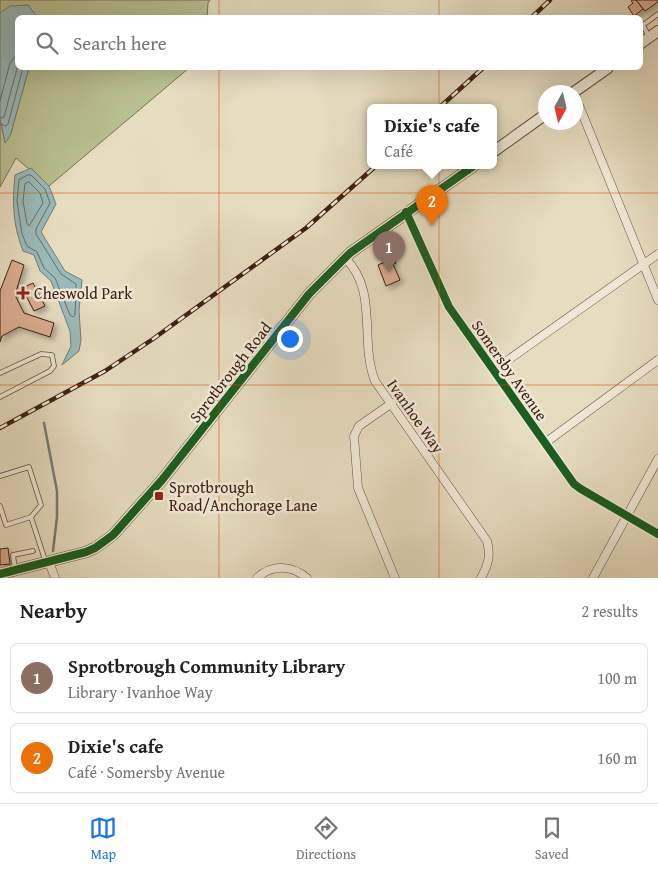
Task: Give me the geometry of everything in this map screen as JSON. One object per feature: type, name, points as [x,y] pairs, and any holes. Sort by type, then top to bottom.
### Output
[{"type":"street","points":[[643,42],[654,34]]},
{"type":"street","points":[[583,86],[605,70]]},
{"type":"street","points":[[583,115],[658,300]]},
{"type":"street","points":[[497,149],[538,120]]},
{"type":"street","name":"Sprotbrough Road","points":[[0,574],[86,552],[96,548],[112,535],[162,480],[309,294],[345,258],[406,212],[469,169]]},
{"type":"street","name":"Somersby Avenue","points":[[406,212],[449,307],[574,484],[658,534]]},
{"type":"street","points":[[494,370],[658,254]]},
{"type":"street","name":"Ivanhoe Way","points":[[345,258],[358,277],[367,308],[371,371],[375,380],[487,541],[489,549],[488,565],[481,578]]},
{"type":"street","points":[[545,443],[658,360]]},
{"type":"street","points":[[392,403],[359,426],[354,436],[358,488],[396,578]]},
{"type":"street","points":[[593,578],[658,458]]},
{"type":"street","points":[[48,562],[55,578]]},
{"type":"street","points":[[257,578],[267,571],[284,568],[300,572],[307,578]]},
{"type":"lane","points":[[654,34],[643,25],[658,14]]},
{"type":"lane","points":[[0,374],[41,354],[52,355],[54,366],[50,371],[0,397]]},
{"type":"lane","points":[[0,476],[29,467],[41,505],[31,517],[6,525],[0,506]]},
{"type":"lane","points":[[31,517],[48,562]]},
{"type":"lane","points":[[15,570],[13,555],[33,551]]},
{"type":"green space","points":[[0,0],[210,0],[207,15],[36,15],[28,5],[11,7],[0,13]]},
{"type":"green space","points":[[28,70],[187,70],[49,186],[16,158],[0,187],[0,118],[5,142],[10,136]]},
{"type":"water","points":[[28,5],[36,15],[15,15],[15,70],[28,70],[10,136],[5,143],[0,118],[0,13],[10,6]]},
{"type":"water","points":[[31,168],[49,186],[56,204],[41,232],[65,271],[82,280],[79,311],[81,340],[79,351],[62,365],[71,346],[70,331],[51,281],[40,271],[34,255],[23,251],[15,223],[15,175]]},
{"type":"building","points":[[636,0],[643,9],[635,15],[628,7],[633,3],[631,1]]},
{"type":"building","points":[[636,0],[658,0],[658,2],[645,11]]},
{"type":"building","points":[[394,258],[396,263],[393,264],[400,280],[386,286],[378,265]]},
{"type":"building","points":[[12,260],[24,265],[15,295],[24,313],[54,323],[50,337],[19,327],[2,336],[0,342],[0,291]]},
{"type":"building","points":[[33,283],[45,306],[34,311],[22,288]]},
{"type":"building","points":[[8,548],[10,564],[0,565],[0,549]]},
{"type":"waterway","points":[[44,423],[57,491],[57,517],[53,551]]},
{"type":"railway","points":[[534,15],[550,0]]},
{"type":"railway","points":[[443,104],[481,70]]},
{"type":"railway","points":[[0,428],[105,371],[153,339],[306,228],[372,169]]},
{"type":"cycle path","points":[[0,574],[86,552],[113,535],[162,480],[309,294],[350,253],[469,169]]},
{"type":"cycle path","points":[[406,212],[449,307],[574,484],[658,534]]},
{"type":"place","name":"Dixie's cafe","points":[[432,226]]},
{"type":"place","name":"Sprotbrough Community Library","points":[[389,272]]},
{"type":"place","name":"Cheswold Park","points":[[23,293]]},
{"type":"place","name":"Sprotbrough Road/Anchorage Lane","points":[[159,496]]}]
